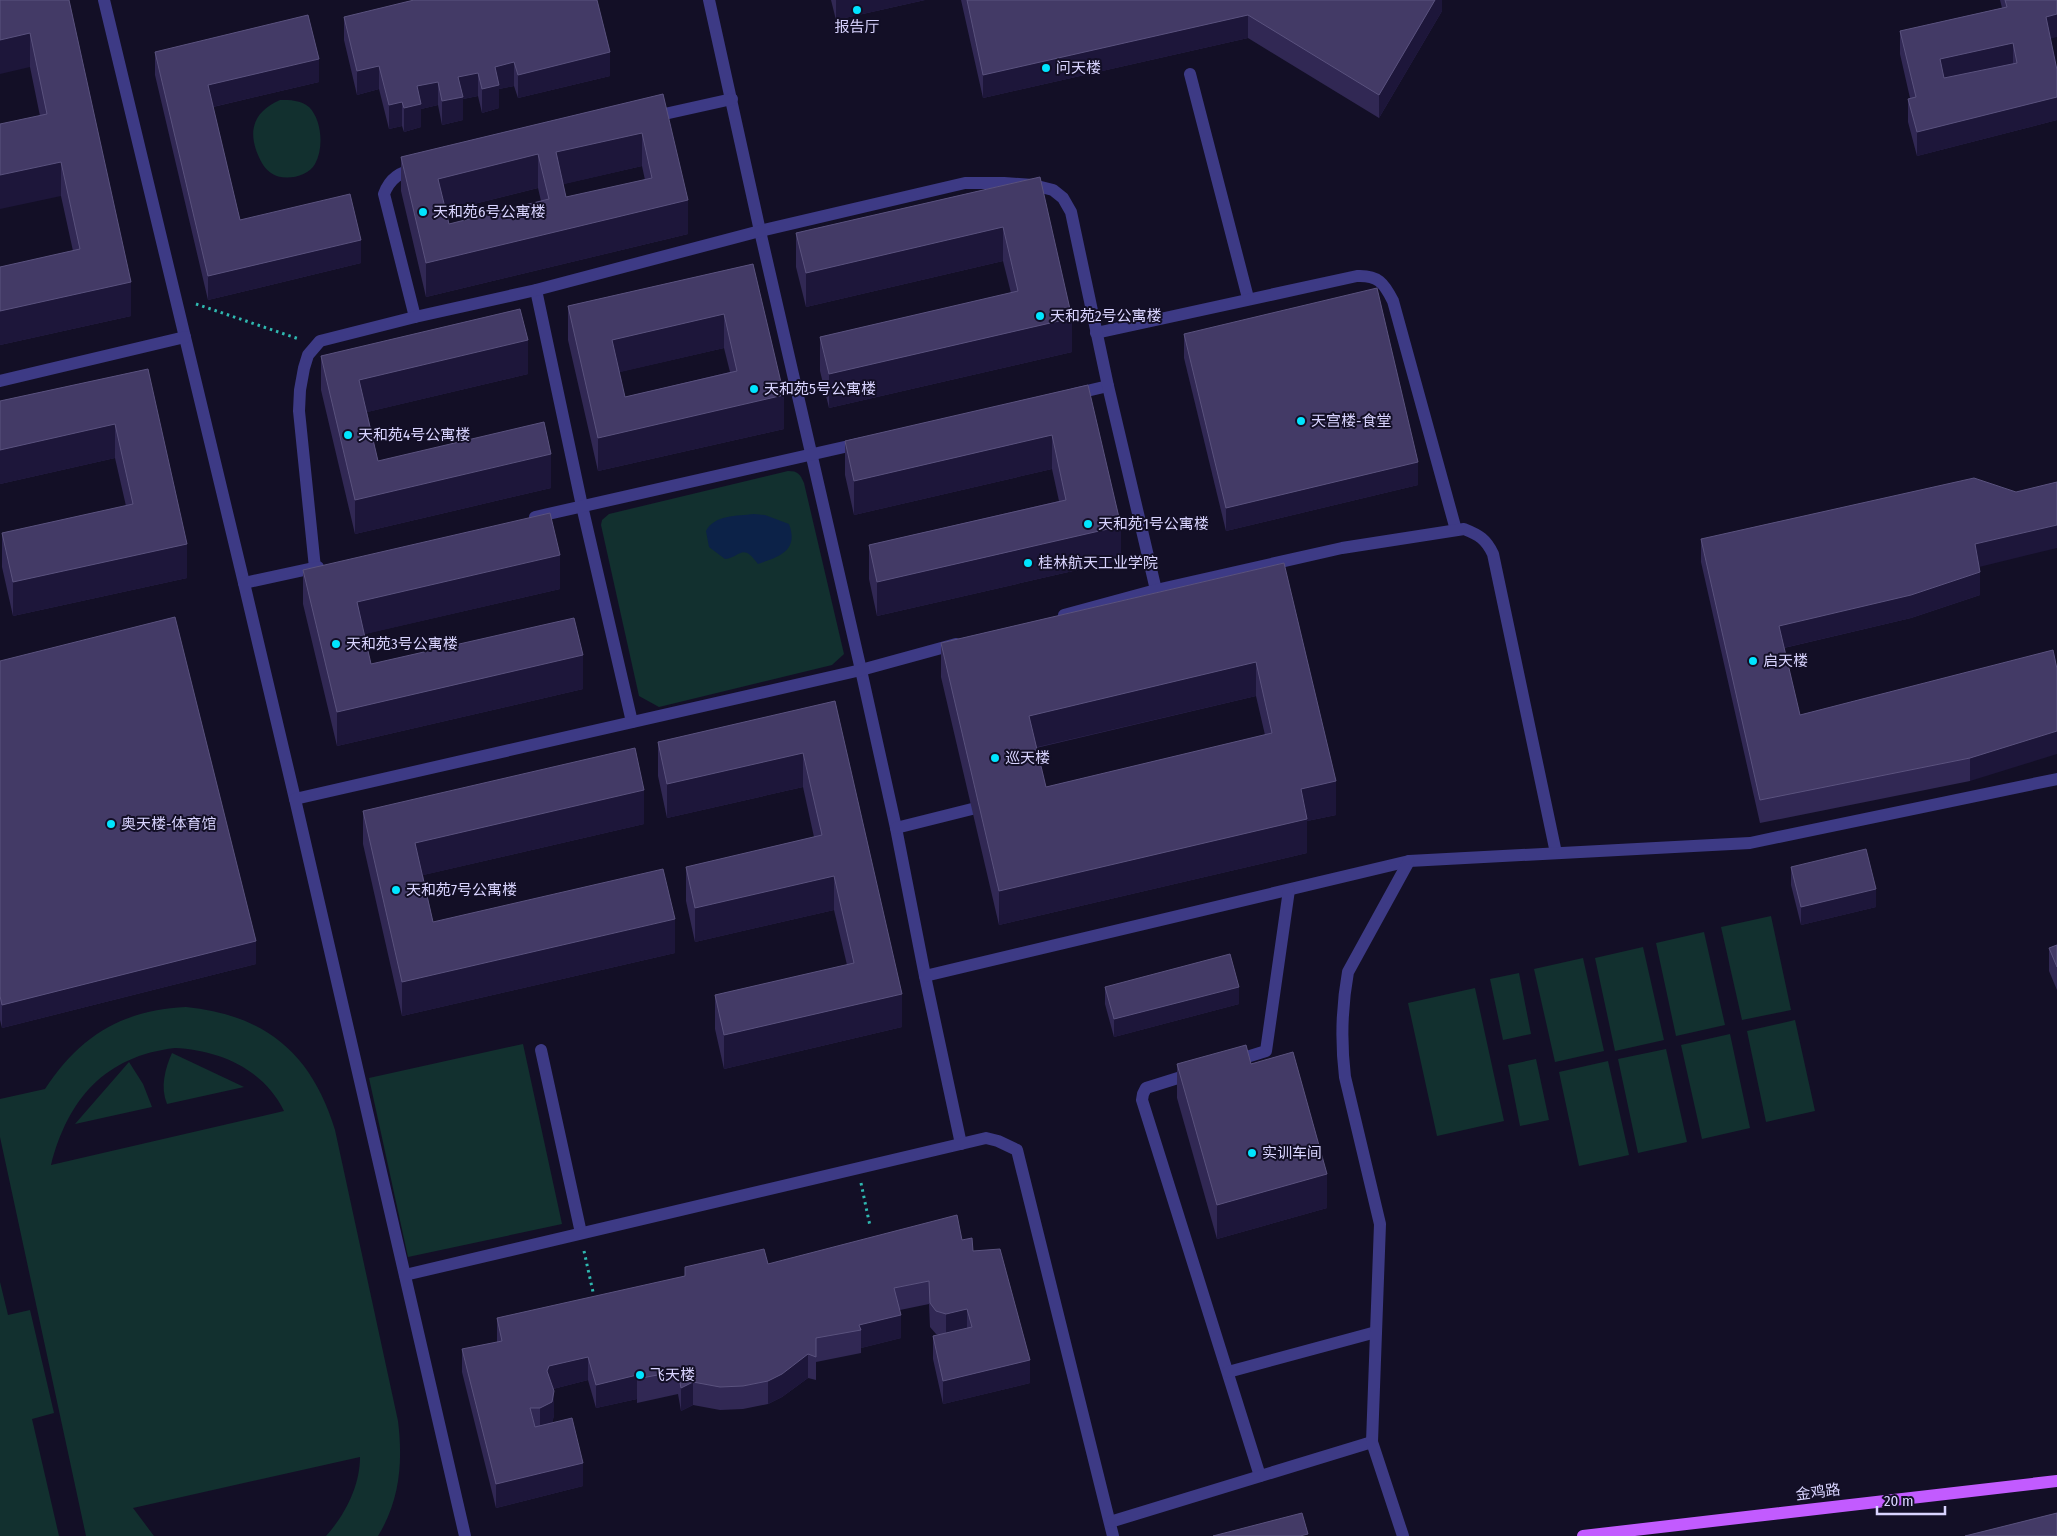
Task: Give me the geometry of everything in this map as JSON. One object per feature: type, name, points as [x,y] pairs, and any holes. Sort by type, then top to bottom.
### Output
[{"type":"main road","name":"金鸡路","points":[[1583,1536],[2057,1481]]},
{"type":"lane","points":[[104,0],[295,799],[465,1536]]},
{"type":"lane","points":[[709,0],[896,828],[961,1144]]},
{"type":"lane","points":[[1190,74],[1248,298]]},
{"type":"lane","points":[[635,121],[732,99]]},
{"type":"lane","points":[[415,317],[384,194],[393,178],[403,172],[432,165]]},
{"type":"lane","points":[[315,568],[299,411],[304,368],[308,355],[320,341],[415,317],[536,290],[760,231],[965,183],[1004,182],[1053,190],[1064,198],[1070,212],[1076,230],[1096,333],[1156,590]]},
{"type":"lane","points":[[1096,333],[1248,298],[1357,276],[1367,275],[1379,281],[1393,301],[1456,530]]},
{"type":"lane","points":[[536,290],[582,506],[632,722]]},
{"type":"lane","points":[[0,381],[185,337]]},
{"type":"lane","points":[[1060,397],[1108,386]]},
{"type":"lane","points":[[525,519],[878,439]]},
{"type":"lane","points":[[1051,618],[1156,590],[1342,548],[1464,529],[1482,537],[1493,554],[1556,853]]},
{"type":"lane","points":[[244,583],[334,563]]},
{"type":"lane","points":[[295,799],[861,670],[966,642]]},
{"type":"lane","points":[[925,976],[1409,861],[1750,843],[2057,779]]},
{"type":"lane","points":[[896,828],[972,809]]},
{"type":"lane","points":[[1403,1536],[1372,1442],[1380,1224],[1345,1077],[1344,1062],[1345,989],[1348,972],[1409,861]]},
{"type":"lane","points":[[1260,1476],[1142,1096],[1146,1088],[1266,1051],[1289,890]]},
{"type":"lane","points":[[541,1050],[581,1233]]},
{"type":"lane","points":[[405,1275],[986,1138],[998,1141],[1017,1150],[1113,1536]]},
{"type":"lane","points":[[1228,1372],[1376,1332]]},
{"type":"lane","points":[[1110,1522],[1372,1442]]},
{"type":"path","points":[[176,298],[316,345]]},
{"type":"path","points":[[858,1168],[870,1226]]},
{"type":"path","points":[[581,1233],[593,1292]]},
{"type":"green space","points":[[280,100],[295,101],[309,107],[317,119],[319,127],[320,150],[315,164],[307,172],[295,177],[276,176],[269,171],[260,160],[253,137],[255,122],[259,115],[271,104]]},
{"type":"green space","points":[[788,471],[798,474],[804,483],[844,654],[832,665],[659,707],[639,696],[601,525],[602,520],[609,514]]},
{"type":"green space","points":[[1771,916],[1791,1010],[1742,1020],[1721,927]]},
{"type":"green space","points":[[1704,932],[1725,1025],[1676,1036],[1656,943]]},
{"type":"green space","points":[[1643,947],[1664,1040],[1615,1051],[1595,958]]},
{"type":"green space","points":[[1583,958],[1604,1051],[1555,1062],[1534,969]]},
{"type":"green space","points":[[1519,973],[1531,1034],[1503,1040],[1490,979]]},
{"type":"green space","points":[[1475,988],[1504,1121],[1437,1136],[1408,1003]]},
{"type":"green space","points":[[186,1007],[214,1011],[240,1019],[262,1029],[282,1043],[299,1060],[313,1080],[325,1103],[335,1130],[398,1421],[400,1466],[398,1480],[391,1509],[378,1536],[326,1536],[350,1500],[357,1479],[360,1457],[133,1508],[154,1536],[86,1536],[0,1137],[0,1099],[45,1089],[58,1070],[73,1054],[105,1029],[122,1020],[163,1009]],"holes":[[[175,1048],[224,1058],[252,1073],[265,1084],[284,1111],[51,1165],[58,1141],[79,1101],[109,1071],[128,1060],[150,1053]]]},
{"type":"green space","points":[[1795,1020],[1815,1111],[1766,1122],[1747,1031]]},
{"type":"green space","points":[[1730,1034],[1750,1128],[1702,1139],[1681,1045]]},
{"type":"green space","points":[[523,1044],[562,1224],[408,1257],[369,1078]]},
{"type":"green space","points":[[1666,1049],[1687,1142],[1638,1153],[1618,1059]]},
{"type":"green space","points":[[172,1053],[244,1087],[167,1104],[164,1078]]},
{"type":"green space","points":[[1536,1059],[1549,1120],[1520,1126],[1508,1065]]},
{"type":"green space","points":[[1608,1061],[1629,1155],[1579,1166],[1559,1072]]},
{"type":"green space","points":[[129,1062],[143,1084],[152,1107],[75,1124]]},
{"type":"green space","points":[[0,1282],[8,1315],[30,1310],[54,1413],[32,1419],[59,1536],[0,1536]]},
{"type":"water","points":[[754,514],[765,515],[789,524],[791,541],[785,552],[773,559],[758,564],[753,557],[745,552],[725,559],[709,547],[706,531],[714,522],[727,517]]},
{"type":"building","points":[[0,0],[69,0],[131,282],[0,311],[0,267],[80,249],[61,162],[0,175],[0,124],[47,114],[30,33],[0,40]]},
{"type":"building","points":[[414,0],[597,0],[610,52],[518,75],[514,62],[495,67],[499,85],[482,89],[478,73],[458,77],[463,97],[442,101],[438,82],[417,86],[421,104],[404,108],[402,102],[389,105],[379,66],[357,71],[344,17]]},
{"type":"building","name":"问天楼","points":[[967,0],[1435,0],[1379,95],[1248,15],[983,75]]},
{"type":"building","points":[[2005,0],[2057,0],[2057,14],[2046,17],[2057,70],[2057,97],[1917,132],[1908,99],[1916,97],[1900,31],[2007,7]],"holes":[[[2013,43],[2017,63],[1944,78],[1940,59]]]},
{"type":"building","points":[[308,15],[319,59],[208,85],[240,220],[350,194],[361,240],[208,276],[155,52]]},
{"type":"building","points":[[663,94],[688,200],[426,263],[401,157]],"holes":[[[642,133],[652,178],[566,197],[556,152]],[[538,154],[549,199],[449,224],[438,179]]]},
{"type":"building","points":[[1040,177],[1072,318],[829,374],[820,337],[1018,291],[1003,227],[806,273],[796,233]]},
{"type":"building","points":[[753,264],[784,395],[598,438],[568,306]],"holes":[[[724,314],[737,371],[625,397],[612,340]]]},
{"type":"building","name":"天宫楼-食堂","points":[[1377,288],[1418,462],[1226,508],[1184,334]]},
{"type":"building","points":[[520,309],[528,340],[359,380],[378,461],[544,422],[551,454],[355,500],[321,356]]},
{"type":"building","points":[[148,369],[187,544],[13,582],[2,533],[133,504],[115,424],[0,450],[0,401]]},
{"type":"building","points":[[1088,385],[1121,526],[877,582],[869,545],[1066,500],[1052,435],[854,481],[845,441]]},
{"type":"building","name":"启天楼","points":[[1974,478],[2016,492],[2057,482],[2057,525],[1975,544],[1980,572],[1911,595],[1779,626],[1800,715],[2053,650],[2057,669],[2057,731],[1970,758],[1760,800],[1701,539]]},
{"type":"building","points":[[550,513],[560,555],[357,602],[371,664],[574,618],[583,655],[337,712],[303,570]]},
{"type":"building","name":"巡天楼","points":[[1284,563],[1336,781],[1301,789],[1307,819],[999,891],[941,643]],"holes":[[[1256,662],[1272,733],[1046,787],[1029,716]]]},
{"type":"building","name":"奥天楼-体育馆","points":[[175,617],[256,941],[2,1005],[0,996],[0,661]]},
{"type":"building","points":[[835,701],[902,994],[724,1035],[715,995],[854,963],[834,876],[695,908],[686,867],[822,835],[803,753],[667,784],[658,742]]},
{"type":"building","points":[[635,748],[644,790],[415,843],[433,922],[663,869],[675,919],[402,982],[363,811]]},
{"type":"building","points":[[1866,849],[1876,889],[1801,907],[1791,867]]},
{"type":"building","points":[[2057,945],[2057,967],[2049,948]]},
{"type":"building","points":[[1230,954],[1239,987],[1114,1019],[1105,987]]},
{"type":"building","name":"实训车间","points":[[1246,1045],[1251,1064],[1293,1052],[1327,1174],[1217,1205],[1177,1064]]},
{"type":"building","name":"飞天楼","points":[[957,1215],[962,1240],[972,1238],[973,1251],[1000,1249],[1030,1360],[943,1381],[933,1336],[972,1327],[967,1309],[946,1314],[936,1311],[930,1303],[929,1281],[894,1288],[901,1315],[859,1325],[861,1330],[816,1338],[816,1357],[808,1354],[782,1374],[768,1381],[743,1386],[720,1387],[693,1382],[681,1388],[678,1371],[637,1379],[637,1375],[596,1385],[588,1357],[549,1366],[547,1371],[554,1391],[552,1402],[540,1408],[530,1408],[535,1427],[572,1418],[583,1463],[496,1484],[462,1349],[502,1341],[497,1318],[685,1276],[685,1267],[764,1249],[768,1264]]},
{"type":"building","points":[[1302,1513],[1308,1534],[1300,1536],[1213,1536]]},
{"type":"building","points":[[2057,1513],[2057,1536],[1965,1536]]},
{"type":"place","name":"报告厅","points":[[857,10]]},
{"type":"place","name":"问天楼","points":[[1046,68]]},
{"type":"place","name":"天和苑6号公寓楼","points":[[423,212]]},
{"type":"place","name":"天和苑2号公寓楼","points":[[1040,316]]},
{"type":"place","name":"天和苑5号公寓楼","points":[[754,389]]},
{"type":"place","name":"天宫楼-食堂","points":[[1301,421]]},
{"type":"place","name":"天和苑4号公寓楼","points":[[348,435]]},
{"type":"place","name":"天和苑1号公寓楼","points":[[1088,524]]},
{"type":"place","name":"桂林航天工业学院","points":[[1028,563]]},
{"type":"place","name":"天和苑3号公寓楼","points":[[336,644]]},
{"type":"place","name":"启天楼","points":[[1753,661]]},
{"type":"place","name":"巡天楼","points":[[995,758]]},
{"type":"place","name":"奥天楼-体育馆","points":[[111,824]]},
{"type":"place","name":"天和苑7号公寓楼","points":[[396,890]]},
{"type":"place","name":"实训车间","points":[[1252,1153]]},
{"type":"place","name":"飞天楼","points":[[640,1375]]}]
